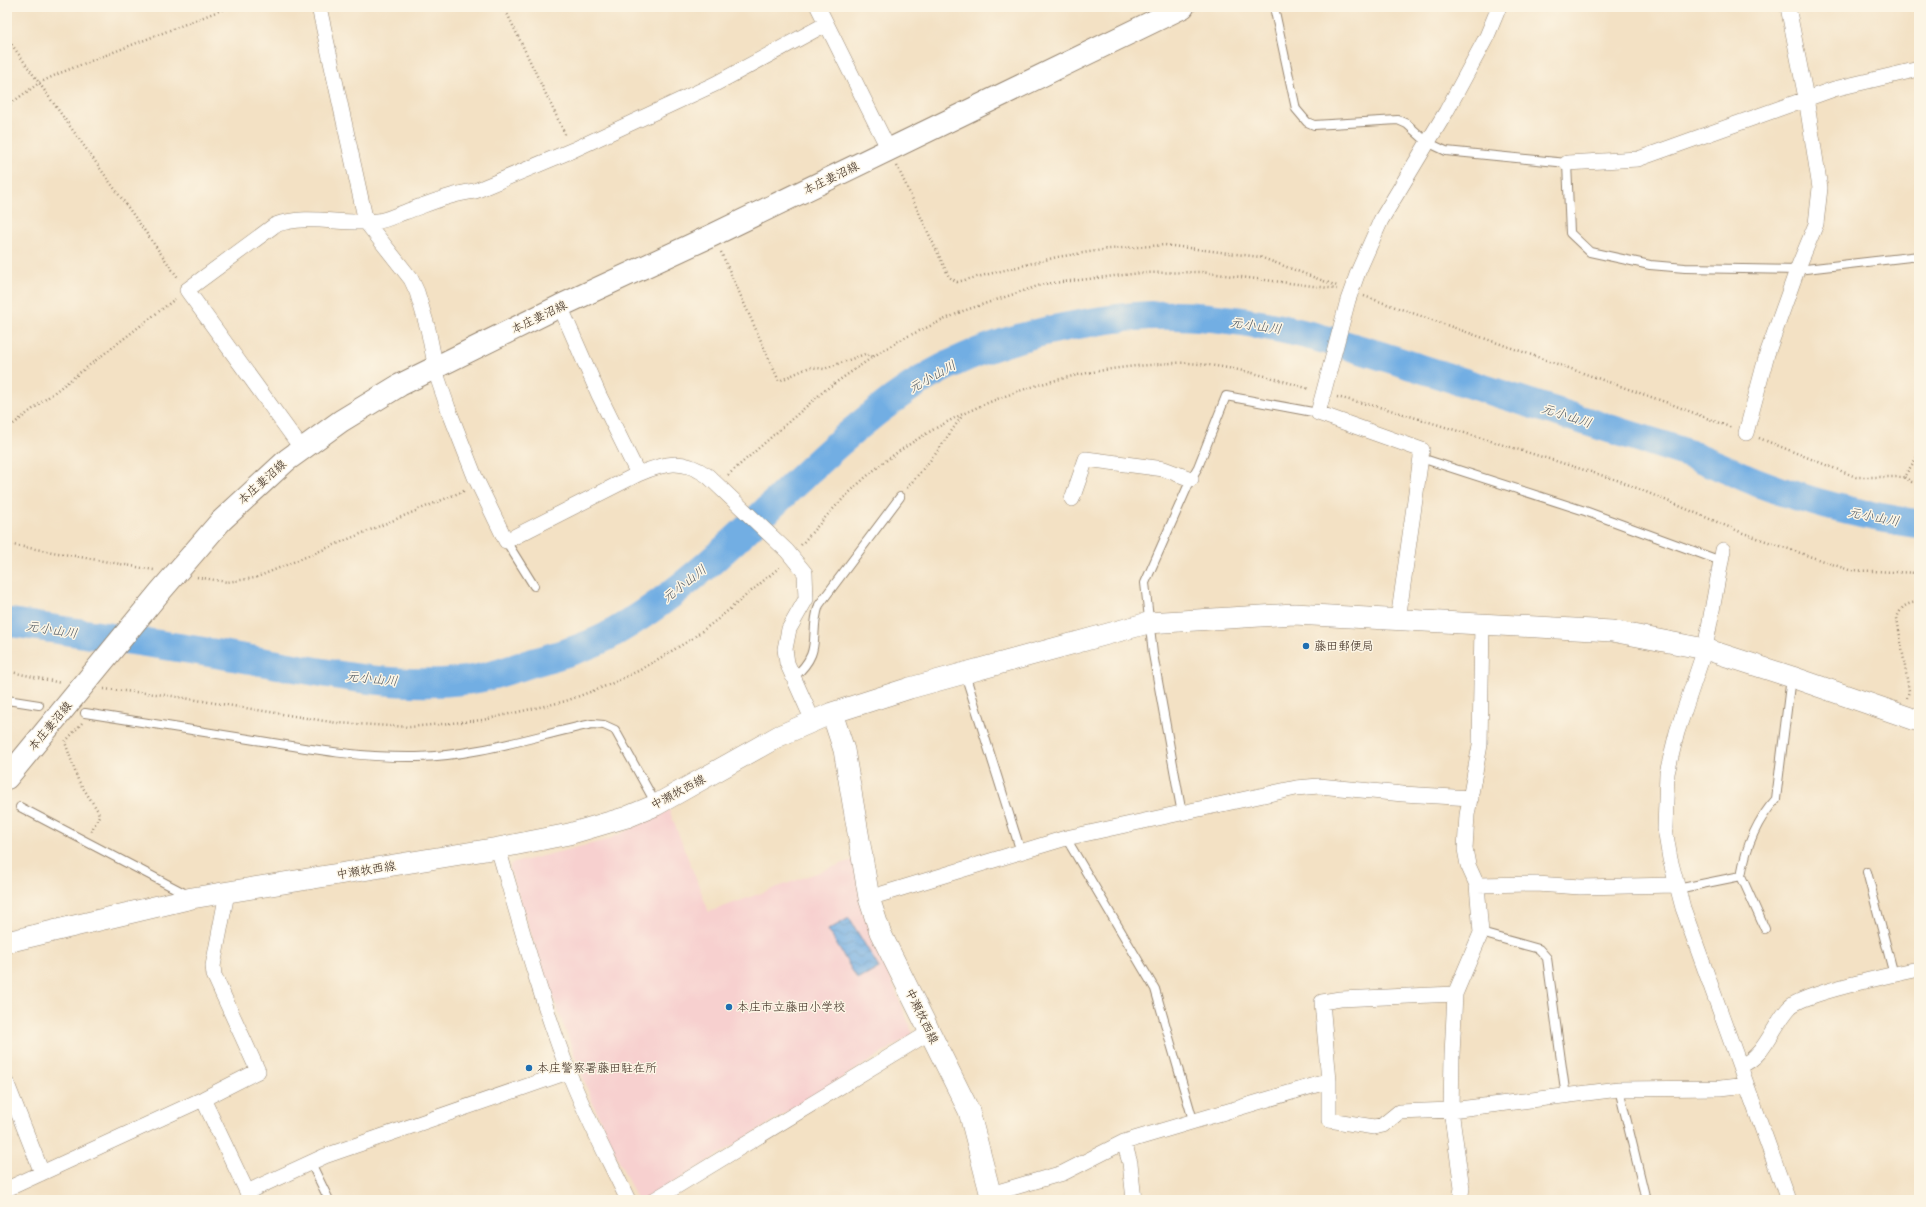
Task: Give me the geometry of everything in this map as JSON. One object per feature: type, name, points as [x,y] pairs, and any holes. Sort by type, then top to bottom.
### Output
[{"type":"main road","name":"本庄妻沼線","points":[[7,778],[155,598],[221,521],[254,489],[321,434],[369,403],[436,367],[560,306],[713,235],[1183,7]]},
{"type":"main road","points":[[832,713],[903,690],[1148,623],[1294,614],[1612,631],[1705,649],[1792,677],[1910,718]]},
{"type":"main road","name":"中瀬牧西線","points":[[7,942],[192,898],[498,848],[569,834],[627,817],[656,805],[779,736],[832,713],[844,750],[869,898],[880,932],[969,1111],[991,1197]]},
{"type":"street","points":[[319,7],[366,222],[411,279],[425,318],[436,367],[448,408],[479,485],[506,541],[638,474],[660,465],[687,465],[703,472],[719,487],[794,548],[805,573],[806,599],[789,630],[785,649],[787,664],[813,720]]},
{"type":"street","points":[[818,7],[889,150]]},
{"type":"street","points":[[1398,620],[1422,450],[1318,413],[1327,392],[1350,296],[1358,272],[1381,220],[1446,112],[1499,7]]},
{"type":"street","points":[[1746,433],[1767,354],[1797,270],[1816,224],[1820,188],[1806,98],[1788,7]]},
{"type":"street","points":[[302,449],[187,290],[275,225],[291,219],[314,218],[366,222],[380,221],[458,193],[475,191],[573,150],[715,84],[826,24]]},
{"type":"street","points":[[1567,163],[1638,159],[1834,89],[1919,69]]},
{"type":"street","points":[[560,306],[599,395],[638,474]]},
{"type":"street","points":[[1072,499],[1086,459],[1164,469],[1191,479]]},
{"type":"street","points":[[1722,555],[1705,649],[1677,732],[1667,773],[1665,829],[1676,887],[1788,1200]]},
{"type":"street","points":[[1460,1200],[1462,1188],[1451,1110],[1455,994],[1481,933],[1477,885],[1468,865],[1465,849],[1467,815],[1480,746],[1482,623]]},
{"type":"street","points":[[869,898],[1066,838],[1182,814],[1274,792],[1319,786],[1403,794],[1471,798]]},
{"type":"street","points":[[498,848],[535,972],[568,1072],[628,1200]]},
{"type":"street","points":[[1477,885],[1537,884],[1580,888],[1676,887]]},
{"type":"street","points":[[7,1189],[202,1099],[258,1071],[214,975],[213,966],[227,893]]},
{"type":"street","points":[[1740,1066],[1748,1063],[1757,1056],[1791,1006],[1829,991],[1919,969]]},
{"type":"street","points":[[1455,994],[1340,999],[1322,1002],[1328,1081],[1329,1120],[1374,1126],[1383,1125],[1399,1112],[1451,1110],[1566,1097],[1619,1089],[1721,1088],[1746,1085]]},
{"type":"street","points":[[654,1200],[930,1032]]},
{"type":"street","points":[[202,1099],[249,1196],[325,1156],[568,1072]]},
{"type":"street","points":[[991,1197],[1048,1178],[1124,1142],[1328,1081]]},
{"type":"street","points":[[7,1084],[42,1173]]},
{"type":"street","points":[[1124,1142],[1130,1163],[1134,1200]]},
{"type":"lane","points":[[1274,7],[1296,110],[1307,122],[1314,125],[1398,120],[1407,124],[1427,142],[1446,151],[1567,163],[1570,233],[1590,252],[1650,265],[1685,268],[1797,270],[1919,256]]},
{"type":"lane","points":[[1182,814],[1148,623],[1145,583],[1191,479],[1198,467],[1226,396],[1318,413]]},
{"type":"lane","points":[[1421,458],[1722,555]]},
{"type":"lane","points":[[793,678],[805,668],[812,654],[815,616],[819,605],[900,496]]},
{"type":"lane","points":[[506,541],[534,586]]},
{"type":"lane","points":[[966,674],[1021,852]]},
{"type":"lane","points":[[1765,929],[1741,876],[1745,853],[1756,826],[1765,811],[1776,799],[1792,677]]},
{"type":"lane","points":[[7,700],[40,705]]},
{"type":"lane","points":[[85,713],[326,752],[418,757],[455,754],[500,747],[592,724],[604,725],[614,730],[656,805]]},
{"type":"lane","points":[[20,807],[192,898]]},
{"type":"lane","points":[[1066,838],[1155,989],[1194,1120]]},
{"type":"lane","points":[[1867,872],[1894,974]]},
{"type":"lane","points":[[1676,887],[1741,876]]},
{"type":"lane","points":[[1481,933],[1539,949],[1547,958],[1566,1097]]},
{"type":"lane","points":[[1619,1089],[1646,1200]]},
{"type":"lane","points":[[311,1163],[329,1200]]},
{"type":"path","points":[[7,106],[39,83],[87,62],[229,7]]},
{"type":"path","points":[[504,7],[573,150]]},
{"type":"path","points":[[7,38],[187,290],[7,429]]},
{"type":"path","points":[[889,150],[950,277],[957,282],[1057,257],[1109,249],[1165,245],[1260,257],[1350,296],[1671,404],[1856,477],[1904,477],[1912,482],[1919,482]]},
{"type":"path","points":[[713,235],[779,381],[810,367],[824,369],[865,354],[874,357]]},
{"type":"path","points":[[719,487],[772,435],[825,390],[906,337],[963,311],[1044,284],[1141,273],[1201,272],[1350,296]]},
{"type":"path","points":[[794,548],[837,504],[880,465],[921,437],[964,414],[1030,387],[1086,373],[1130,366],[1186,363],[1247,371],[1327,392],[1620,481],[1743,533],[1849,570],[1919,573]]},
{"type":"path","points":[[900,496],[934,456],[964,414]]},
{"type":"path","points":[[1904,477],[1912,462],[1919,454]]},
{"type":"path","points":[[193,576],[227,582],[255,578],[479,485]]},
{"type":"path","points":[[7,544],[154,570]]},
{"type":"path","points":[[7,671],[84,685],[166,695],[337,723],[410,727],[483,720],[566,702],[611,684],[640,670],[690,640],[782,566]]},
{"type":"path","points":[[1910,718],[1909,691],[1897,618],[1900,610],[1908,603],[1919,602]]},
{"type":"path","points":[[75,730],[65,742],[78,780],[98,811],[99,816],[87,842]]},
{"type":"shaded area","name":"本庄市立藤田小学校","points":[[669,810],[709,912],[855,859],[862,907],[913,1034],[646,1200],[637,1200],[593,1104],[546,979],[510,870],[510,864],[607,840]]},
{"type":"water","points":[[849,918],[879,968],[858,980],[828,930]]},
{"type":"waterway","name":"元小山川","points":[[7,622],[183,648],[355,678],[411,683],[468,680],[490,676],[557,656],[587,645],[606,637],[648,611],[687,582],[724,550],[832,449],[869,417],[909,388],[932,374],[956,361],[981,351],[1033,334],[1086,323],[1151,315],[1228,319],[1305,334],[1343,344],[1681,451],[1759,483],[1798,497],[1858,513],[1919,524]]},
{"type":"place","name":"藤田郵便局","points":[[1306,646]]},
{"type":"place","name":"本庄市立藤田小学校","points":[[729,1007]]},
{"type":"place","name":"本庄警察署藤田駐在所","points":[[529,1068]]}]
